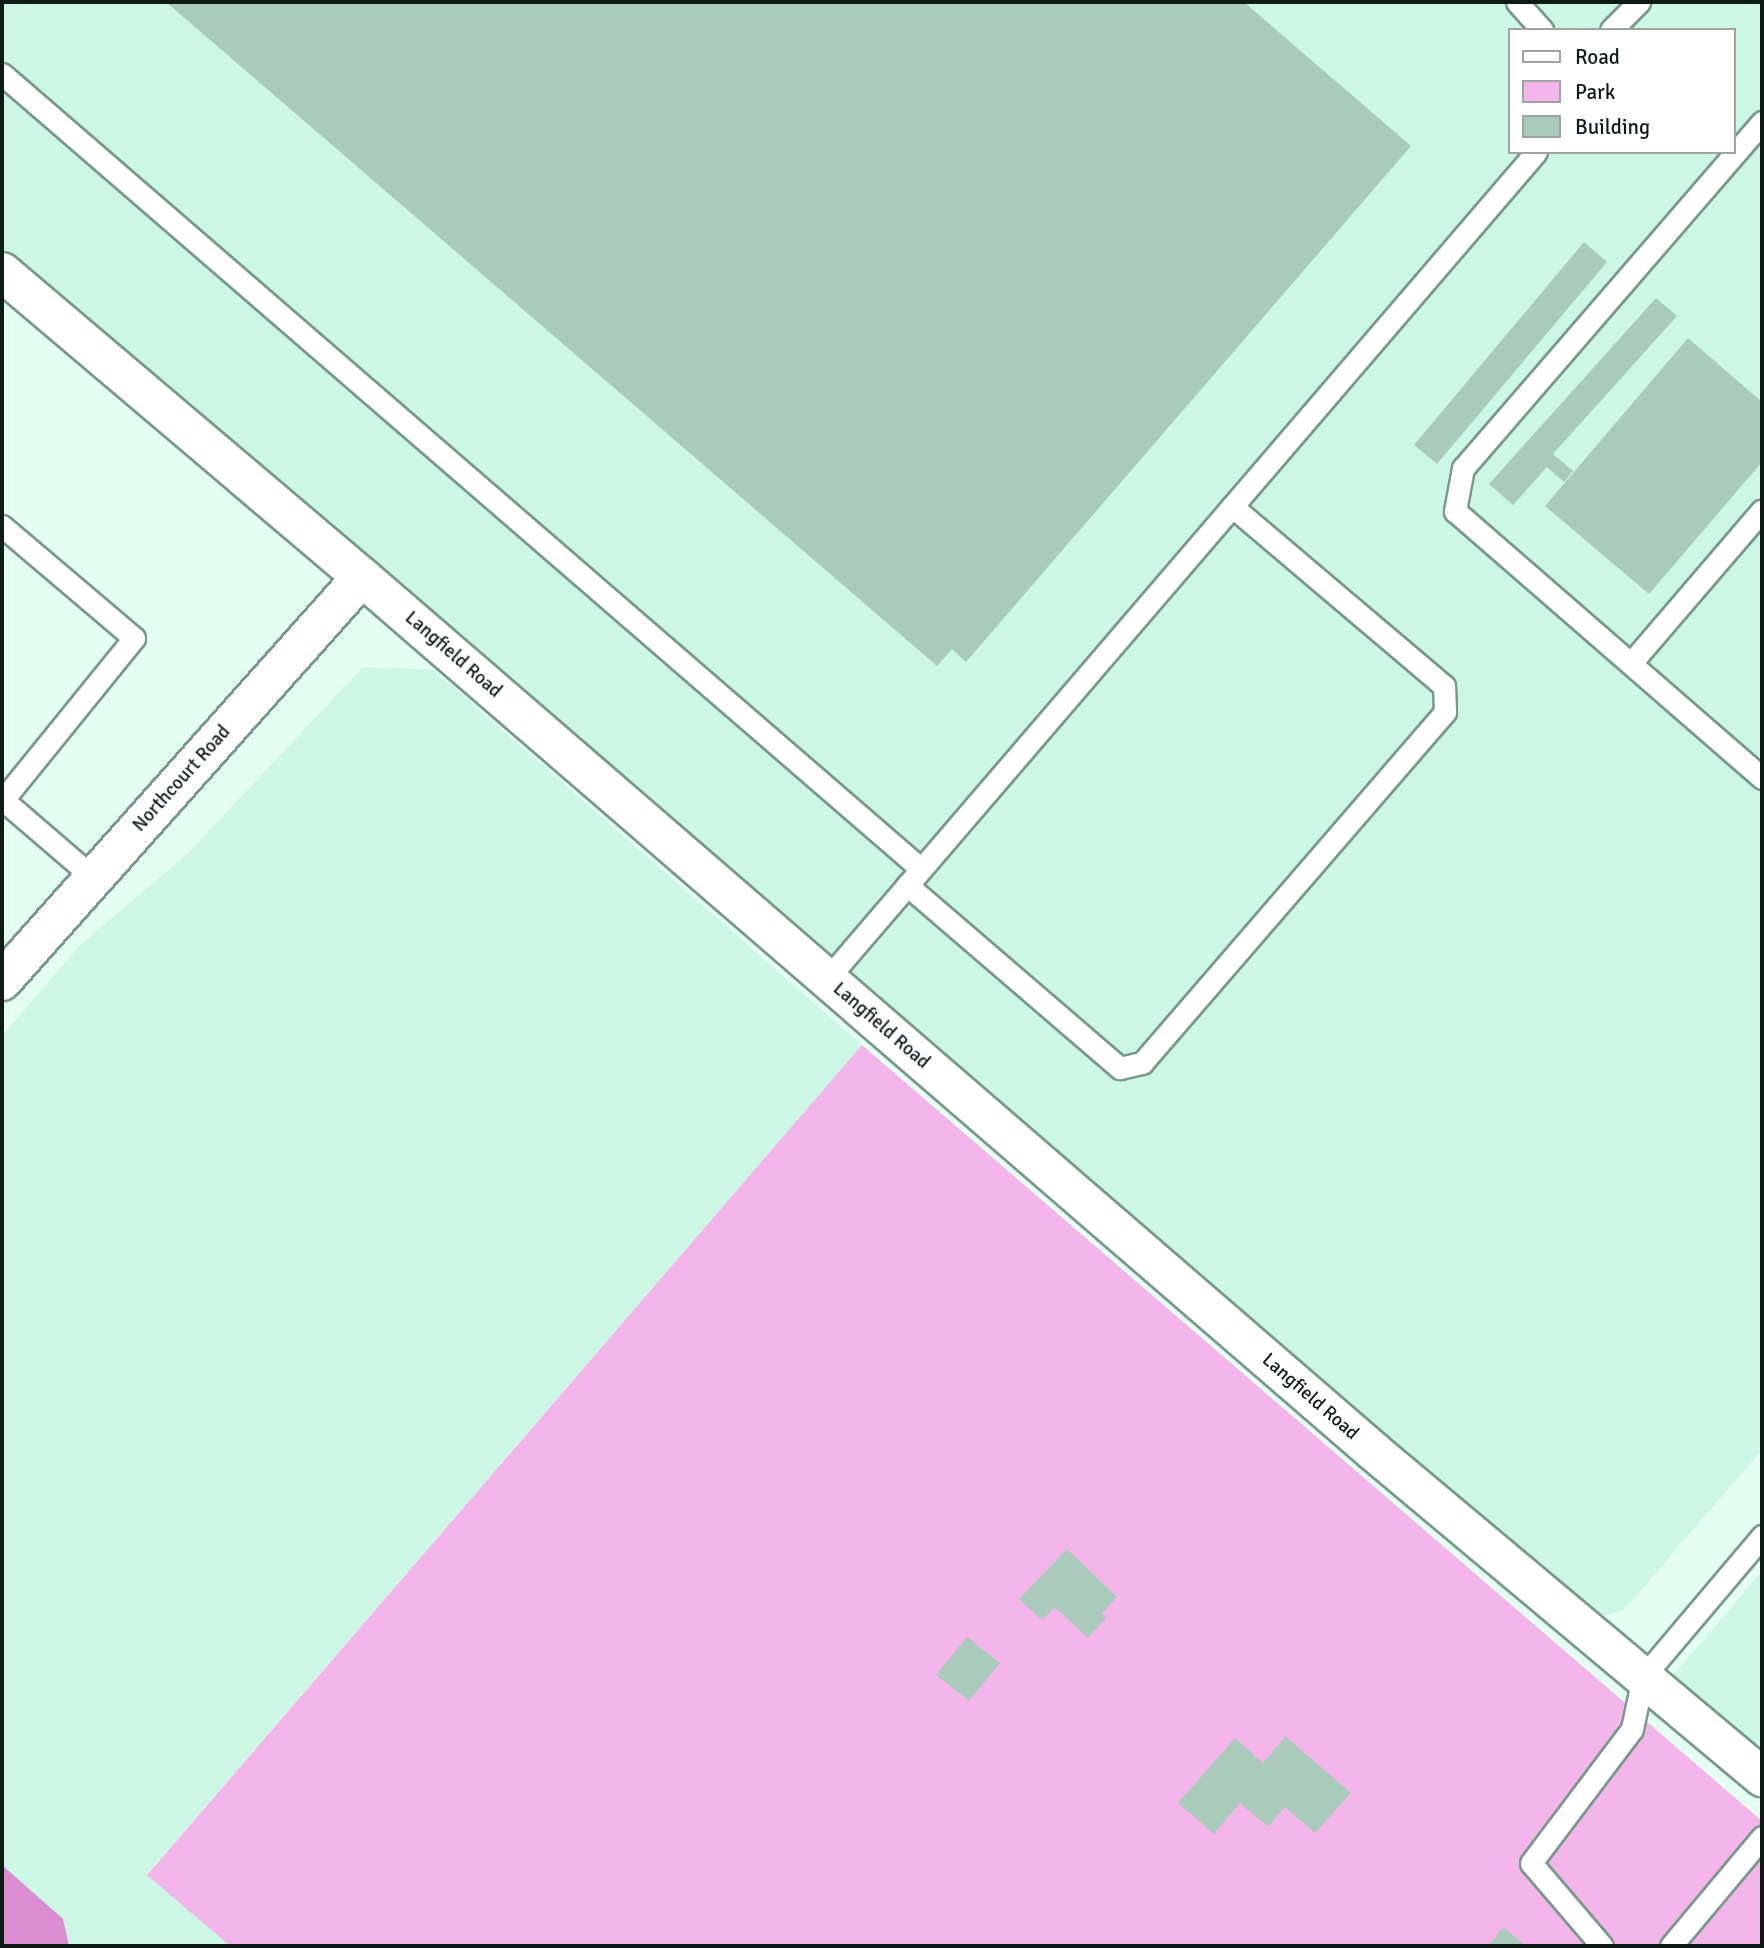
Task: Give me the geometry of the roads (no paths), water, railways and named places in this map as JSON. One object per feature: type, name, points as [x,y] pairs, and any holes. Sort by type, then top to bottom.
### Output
[{"type":"street","name":"Langfield Road","points":[[2,272],[362,577],[1373,1451],[1762,1777]]},
{"type":"street","name":"Northcourt Road","points":[[2,981],[362,577]]},
{"type":"lane","points":[[1517,2],[1540,28]]},
{"type":"lane","points":[[1613,28],[1639,2]]},
{"type":"lane","points":[[2,74],[921,869]]},
{"type":"lane","points":[[1736,152],[1762,122]]},
{"type":"lane","points":[[827,979],[1534,154]]},
{"type":"lane","points":[[1734,154],[1463,468],[1455,510],[1762,778]]},
{"type":"lane","points":[[907,886],[1120,1068],[1142,1063],[1445,712],[1444,686],[1232,506]]},
{"type":"lane","points":[[1631,663],[1762,510]]},
{"type":"lane","points":[[2,526],[134,638],[2,799],[94,878]]},
{"type":"lane","points":[[1602,1946],[1531,1863],[1632,1729],[1643,1677],[1762,1536]]},
{"type":"lane","points":[[1671,1946],[1762,1837]]}]
